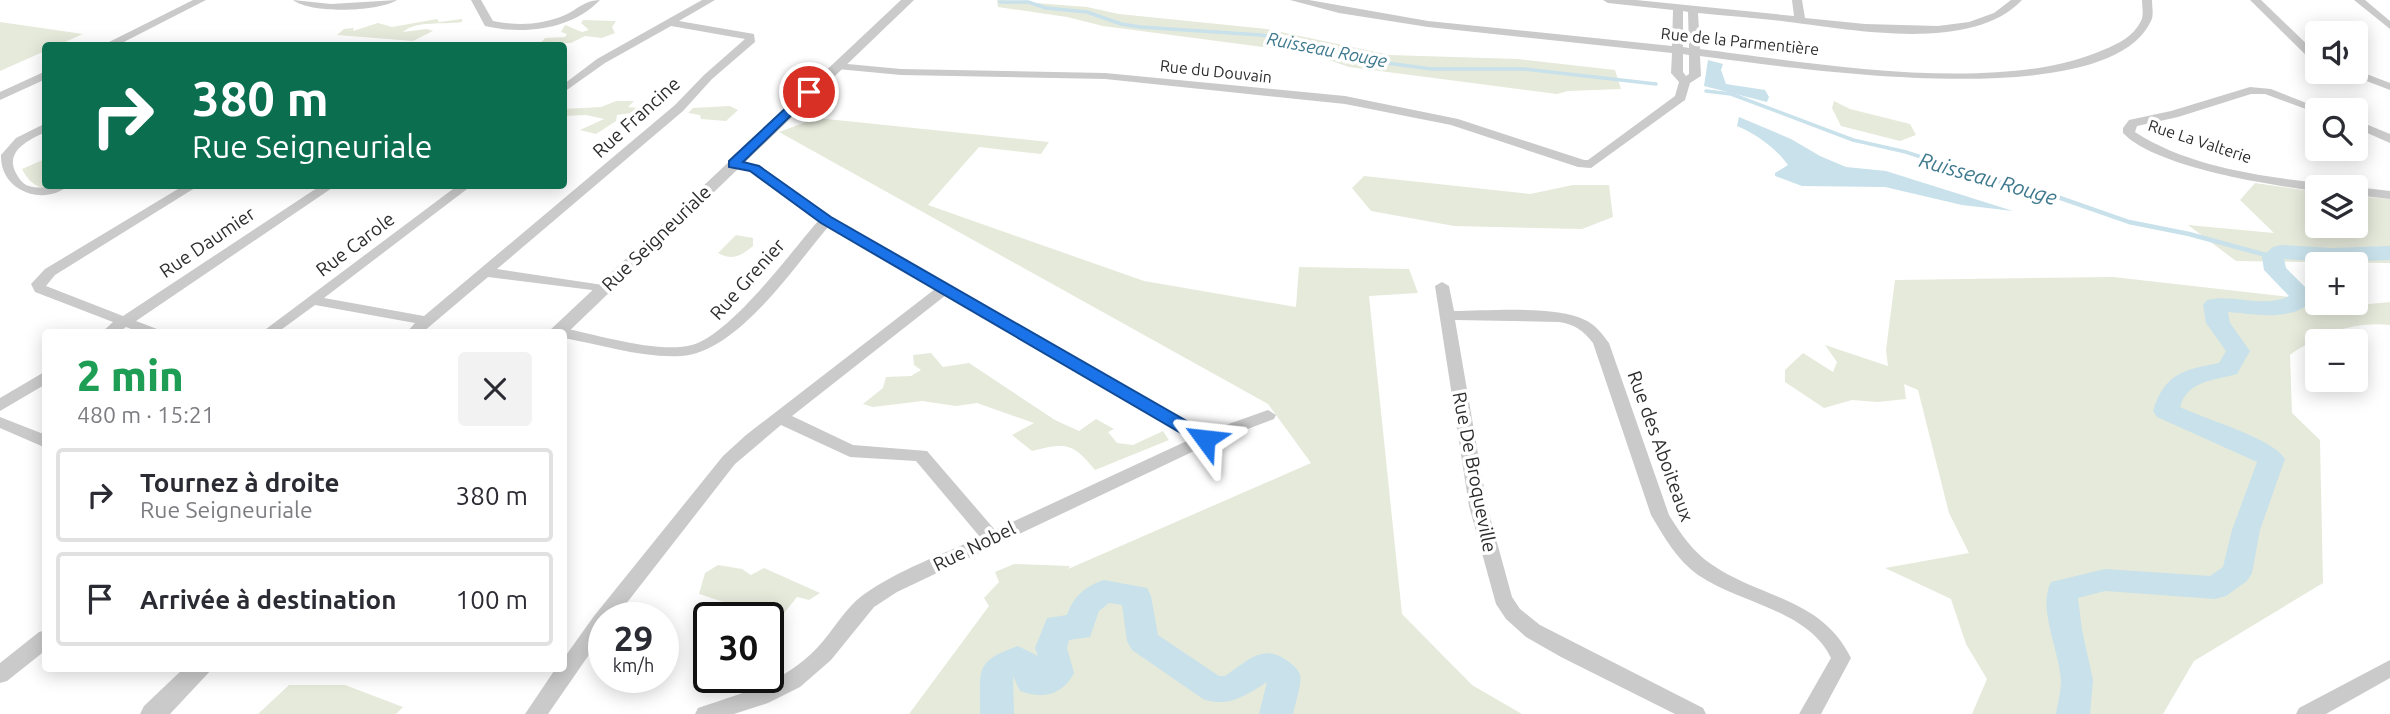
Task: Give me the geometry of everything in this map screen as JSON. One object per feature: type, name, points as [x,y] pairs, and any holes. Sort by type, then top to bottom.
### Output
[{"type":"street","points":[[114,42],[201,0]]},
{"type":"street","points":[[298,0],[305,4],[353,6],[392,0]]},
{"type":"street","points":[[476,0],[489,24],[530,28],[565,19],[595,0]]},
{"type":"street","points":[[567,87],[601,61],[710,0]]},
{"type":"street","name":"Rue Seigneuriale","points":[[563,329],[906,0]]},
{"type":"street","name":"Rue de la Parmentière","points":[[1296,0],[1331,3],[1409,21],[1910,75],[2013,75],[2082,63],[2112,51],[2131,39],[2146,22],[2150,7],[2147,0]]},
{"type":"street","points":[[1608,0],[1875,28],[1944,28],[1991,18],[2009,9],[2017,0]]},
{"type":"street","points":[[1797,0],[1800,20]]},
{"type":"street","points":[[2255,0],[2305,48]]},
{"type":"street","points":[[2359,0],[2390,26]]},
{"type":"street","points":[[1678,8],[1677,74],[1685,81],[1695,76],[1693,9]]},
{"type":"street","name":"Rue Francine","points":[[418,329],[679,108],[708,77],[751,40],[750,36],[736,32],[669,23]]},
{"type":"street","name":"Rue du Douvain","points":[[837,66],[901,72],[1105,76],[1345,100],[1454,122],[1583,164],[1591,164],[1681,99],[1685,81]]},
{"type":"street","points":[[0,96],[42,76]]},
{"type":"street","points":[[2368,79],[2390,87]]},
{"type":"street","name":"Rue La Valterie","points":[[2305,106],[2257,89],[2174,114],[2133,123],[2129,132],[2144,143],[2217,168],[2269,181],[2305,185]]},
{"type":"street","points":[[42,129],[14,145],[8,152],[6,166],[14,184],[27,191],[51,189]]},
{"type":"street","points":[[2368,129],[2390,139]]},
{"type":"street","points":[[733,164],[754,168],[826,220],[1205,439]]},
{"type":"street","points":[[144,329],[40,289],[38,284],[50,272],[186,189]]},
{"type":"street","name":"Rue Daumier","points":[[114,329],[324,189]]},
{"type":"street","name":"Rue Carole","points":[[273,329],[461,189]]},
{"type":"street","points":[[2368,192],[2390,195]]},
{"type":"street","name":"Rue Grenier","points":[[567,333],[661,351],[697,349],[727,332],[826,220]]},
{"type":"street","points":[[485,272],[603,289]]},
{"type":"street","name":"Rue De Broqueville","points":[[1442,286],[1478,506],[1503,599],[1513,614],[1533,631],[1695,714]]},
{"type":"street","points":[[567,670],[601,621],[729,460],[946,288]]},
{"type":"street","points":[[312,300],[428,321]]},
{"type":"street","name":"Rue des Aboiteaux","points":[[1447,315],[1559,317],[1576,320],[1595,334],[1601,343],[1660,514],[1673,538],[1688,556],[1706,571],[1807,621],[1837,644],[1841,658],[1810,714]]},
{"type":"street","points":[[0,406],[42,379]]},
{"type":"street","name":"Rue Nobel","points":[[706,714],[761,697],[793,681],[824,654],[867,603],[890,587],[1205,439],[1268,415]]},
{"type":"street","points":[[781,418],[850,451],[921,454],[991,538]]},
{"type":"street","points":[[0,422],[42,440]]},
{"type":"street","points":[[0,675],[42,641]]},
{"type":"street","points":[[2307,714],[2390,668]]},
{"type":"street","points":[[153,714],[197,672]]},
{"type":"street","points":[[536,714],[565,672]]},
{"type":"shaded area","points":[[997,0],[1087,7],[1119,14],[1267,29],[1390,55],[1518,59],[1615,70],[1621,89],[1568,91],[1557,94],[1349,67],[1309,53],[1103,26],[1067,17],[998,7]]},
{"type":"shaded area","points":[[437,19],[439,22],[462,19],[462,22],[423,24],[409,28],[403,32],[427,29],[433,31],[413,41],[337,35],[344,29],[354,28],[353,31],[378,23],[392,27]]},
{"type":"shaded area","points":[[583,20],[616,21],[612,27],[615,33],[602,38],[585,36],[571,43],[542,42],[545,38],[565,37],[567,34],[561,32],[565,25],[582,32],[589,30],[581,23]]},
{"type":"shaded area","points":[[0,22],[83,34],[65,42],[42,42],[42,52],[0,71]]},
{"type":"shaded area","points":[[616,101],[634,101],[628,107],[637,108],[630,113],[617,115],[616,121],[596,134],[580,130],[604,119],[586,115],[567,116],[567,109],[601,107]]},
{"type":"shaded area","points":[[1834,101],[1850,109],[1910,124],[1916,135],[1900,141],[1841,126],[1832,108]]},
{"type":"shaded area","points":[[730,106],[738,110],[726,121],[701,119],[700,115],[688,113],[693,108]]},
{"type":"shaded area","points":[[817,118],[1049,142],[1041,154],[979,147],[928,205],[1144,281],[1296,307],[1299,267],[1409,269],[1418,293],[1369,296],[1402,614],[1472,685],[1522,714],[909,714],[989,606],[984,598],[999,582],[995,572],[1014,564],[1070,566],[1068,569],[1311,463],[1268,404],[779,132]]},
{"type":"shaded area","points":[[42,160],[42,187],[28,178],[22,169]]},
{"type":"shaded area","points":[[1364,176],[1530,194],[1573,185],[1609,185],[1613,217],[1582,229],[1454,226],[1371,211],[1352,188]]},
{"type":"shaded area","points":[[2255,183],[2305,190],[2305,238],[2368,238],[2368,197],[2390,199],[2390,263],[2368,263],[2368,252],[2305,252],[2305,262],[2236,261],[2188,225],[2274,233],[2240,200]]},
{"type":"shaded area","points":[[736,235],[753,238],[753,246],[736,256],[728,257],[718,253]]},
{"type":"shaded area","points":[[2113,277],[2305,299],[2305,315],[2368,315],[2368,304],[2390,302],[2390,325],[2305,329],[2305,346],[2290,355],[2292,413],[2320,440],[2323,583],[2194,661],[2163,714],[1972,714],[1987,679],[1966,644],[1951,599],[1885,568],[1969,553],[1949,513],[1918,390],[1904,384],[1906,399],[1878,402],[1852,400],[1824,408],[1785,382],[1785,370],[1803,353],[1833,372],[1837,362],[1825,345],[1888,366],[1886,350],[1895,280]]},
{"type":"shaded area","points":[[931,353],[943,367],[969,363],[1055,420],[1079,431],[1096,419],[1114,429],[1108,432],[1117,443],[1133,445],[1163,431],[1169,440],[1095,470],[1080,454],[1068,447],[1032,451],[1012,435],[1034,423],[977,403],[956,406],[922,401],[873,407],[863,404],[883,388],[886,377],[911,376],[921,370],[914,365],[913,355]]},
{"type":"shaded area","points":[[718,565],[742,569],[751,575],[764,568],[820,593],[809,600],[797,597],[784,613],[784,602],[724,602],[699,594],[705,573]]},
{"type":"shaded area","points":[[289,685],[345,685],[403,707],[396,714],[258,714]]},
{"type":"water","points":[[1708,60],[1723,64],[1721,70],[1726,84],[1765,90],[1769,97],[1767,102],[1704,86]]},
{"type":"water","points":[[1739,117],[1846,167],[1886,171],[2013,211],[1962,205],[1885,187],[1802,186],[1775,176],[1775,173],[1788,165],[1765,142],[1737,126]]},
{"type":"waterway","name":"Ruisseau Rouge","points":[[1000,2],[1028,2],[1046,8],[1087,12],[1121,24],[1140,27],[1261,35],[1331,48],[1371,61],[1432,69],[1524,69],[1656,84]]},
{"type":"waterway","name":"Ruisseau Rouge","points":[[1706,91],[1731,94],[1853,140],[1906,152],[1994,181],[2014,184]]},
{"type":"waterway","name":"Ruisseau Rouge","points":[[2002,182],[2023,185],[2129,222],[2189,234],[2273,257]]},
{"type":"waterway","points":[[2073,714],[2077,680],[2066,630],[2062,590],[2105,580],[2215,588],[2237,573],[2246,530],[2272,459],[2247,445],[2166,411],[2174,390],[2180,383],[2196,376],[2228,369],[2238,351],[2218,323],[2215,305],[2272,308],[2293,303],[2303,297],[2275,270],[2273,257],[2281,252],[2332,255],[2390,253]]},
{"type":"waterway","points":[[997,714],[997,669],[1018,659],[1025,663],[1031,682],[1045,683],[1058,673],[1051,648],[1058,627],[1079,628],[1086,605],[1104,591],[1136,596],[1143,641],[1214,690],[1231,689],[1269,664],[1284,676],[1276,714]]},
{"type":"route","points":[[809,92],[733,164],[754,168],[826,220],[1205,439]]}]
